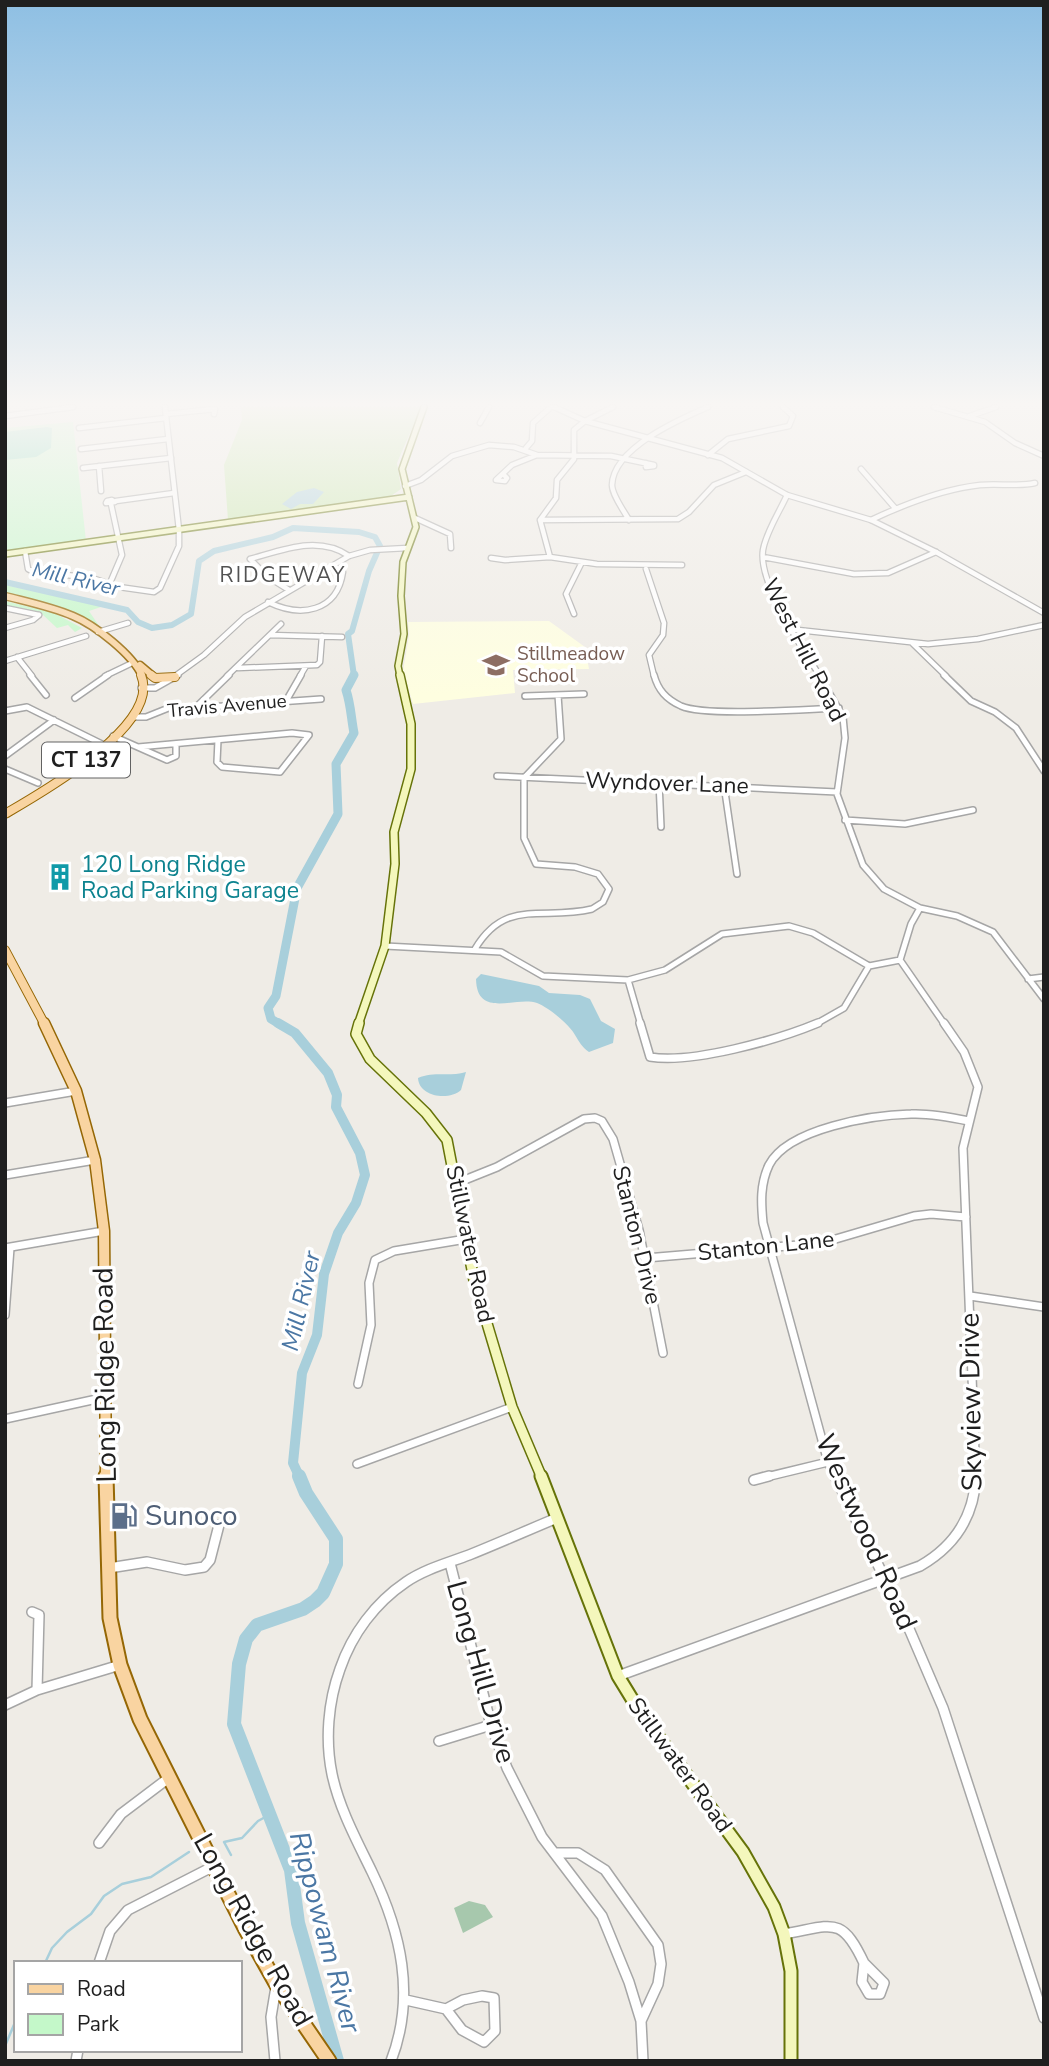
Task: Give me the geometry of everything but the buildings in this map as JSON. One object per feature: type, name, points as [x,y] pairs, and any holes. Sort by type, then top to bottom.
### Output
[{"type":"main road","points":[[5,554],[360,503]]},
{"type":"main road","points":[[411,503],[416,527]]},
{"type":"main road","name":"Stillwater Road","points":[[416,527],[402,562],[404,634],[398,666],[411,724],[411,769],[394,832],[395,864],[385,946],[357,1026],[359,1043],[370,1059],[440,1128],[450,1148],[481,1304],[512,1407],[618,1676],[640,1712],[743,1852],[766,1888],[784,1934],[791,1971],[790,2061]]},
{"type":"main road","points":[[5,598],[59,610],[98,632],[133,664],[142,688]]},
{"type":"main road","points":[[5,598],[67,617],[162,683],[175,677]]},
{"type":"main road","name":"CT 137","points":[[5,814],[115,737],[134,717],[143,700],[142,688]]},
{"type":"main road","name":"CT 137","points":[[115,737],[130,716],[142,688]]},
{"type":"main road","name":"CT 137","points":[[5,808],[104,745]]},
{"type":"main road","name":"Long Ridge Road","points":[[5,950],[54,1042],[76,1091],[95,1160],[104,1231],[107,1568],[110,1618],[120,1665],[140,1719],[214,1866],[277,1985],[329,2061]]},
{"type":"street","points":[[110,583],[121,561],[113,503]]},
{"type":"street","points":[[25,551],[28,569],[32,571],[92,578],[124,588],[154,592],[160,588],[179,546],[175,503]]},
{"type":"street","points":[[540,520],[552,503]]},
{"type":"street","points":[[620,503],[629,520]]},
{"type":"street","points":[[540,520],[666,521],[688,515],[696,503]]},
{"type":"street","name":"West Hill Road","points":[[782,503],[763,548],[765,577],[789,629],[843,718],[845,738],[837,792],[863,865],[884,889],[920,908],[957,916],[993,932],[1044,999]]},
{"type":"street","points":[[815,503],[871,520],[936,552],[1044,613]]},
{"type":"street","points":[[891,503],[895,508]]},
{"type":"street","points":[[871,520],[895,508],[912,503]]},
{"type":"street","points":[[415,519],[446,532],[451,540],[458,543],[451,547]]},
{"type":"street","points":[[540,520],[550,557]]},
{"type":"street","points":[[416,527],[426,524]]},
{"type":"street","points":[[289,590],[268,577],[250,559],[306,544],[337,548],[349,556]]},
{"type":"street","points":[[175,677],[204,655],[244,617],[349,556],[370,550],[407,548]]},
{"type":"street","points":[[763,557],[854,574],[888,573],[936,552]]},
{"type":"street","points":[[491,558],[505,560],[550,557],[582,562],[682,565]]},
{"type":"street","points":[[574,614],[566,604],[565,593],[582,562]]},
{"type":"street","points":[[268,602],[283,609],[297,610],[328,604],[336,597],[343,578],[343,572],[332,566]]},
{"type":"street","points":[[646,569],[664,623],[663,635],[649,655],[657,687],[669,699],[684,707],[708,710],[839,708]]},
{"type":"street","points":[[5,608],[39,615],[33,620],[5,628]]},
{"type":"street","points":[[98,632],[128,623]]},
{"type":"street","points":[[195,708],[281,624]]},
{"type":"street","points":[[789,629],[912,643],[975,640],[1044,625]]},
{"type":"street","points":[[270,635],[342,637]]},
{"type":"street","points":[[5,661],[86,636]]},
{"type":"street","points":[[238,668],[306,666],[320,663],[322,636]]},
{"type":"street","points":[[912,643],[971,701],[995,712],[1016,728],[1044,771]]},
{"type":"street","points":[[17,657],[47,695]]},
{"type":"street","points":[[75,698],[107,675],[133,664]]},
{"type":"street","points":[[286,701],[306,666]]},
{"type":"street","points":[[142,688],[162,683]]},
{"type":"street","points":[[143,700],[162,683]]},
{"type":"street","points":[[525,696],[584,694]]},
{"type":"street","points":[[475,949],[487,930],[506,917],[522,912],[585,913],[599,908],[607,898],[609,889],[598,874],[575,867],[536,864],[524,838],[524,778],[561,739],[558,695]]},
{"type":"street","name":"Travis Avenue","points":[[134,717],[146,717],[170,707],[195,708],[321,699]]},
{"type":"street","points":[[5,711],[27,707],[104,745]]},
{"type":"street","points":[[5,756],[54,720]]},
{"type":"street","points":[[138,747],[176,744],[218,740],[300,733],[309,735],[289,757],[282,771],[222,768],[217,762],[218,740]]},
{"type":"street","points":[[115,737],[167,760],[176,756],[176,744]]},
{"type":"street","points":[[5,769],[38,783]]},
{"type":"street","name":"Wyndover Lane","points":[[497,776],[837,792]]},
{"type":"street","points":[[659,782],[661,827]]},
{"type":"street","points":[[724,785],[737,874]]},
{"type":"street","points":[[845,820],[905,824],[973,810]]},
{"type":"street","points":[[385,946],[501,952],[543,976],[628,981],[665,970],[722,934],[789,926],[802,929],[869,966],[900,960],[911,924],[920,908]]},
{"type":"street","name":"Skyview Drive","points":[[618,1676],[886,1580],[932,1560],[948,1548],[968,1521],[976,1479],[963,1148],[978,1087],[970,1063],[900,960]]},
{"type":"street","points":[[628,981],[646,1051],[650,1057],[669,1060],[689,1058],[824,1022],[846,1006],[869,966]]},
{"type":"street","points":[[1028,979],[1044,977]]},
{"type":"street","points":[[5,1103],[76,1091]]},
{"type":"street","name":"Westwood Road","points":[[969,1121],[915,1112],[813,1131],[790,1142],[768,1166],[759,1199],[763,1223],[828,1462],[886,1580],[943,1708],[1044,2018]]},
{"type":"street","name":"Stanton Drive","points":[[457,1183],[504,1164],[584,1119],[592,1117],[602,1121],[611,1133],[628,1185],[646,1258],[663,1353]]},
{"type":"street","points":[[5,1175],[95,1160]]},
{"type":"street","name":"Stanton Lane","points":[[646,1258],[822,1243],[914,1216],[931,1214],[966,1217]]},
{"type":"street","points":[[5,1315],[7,1248],[104,1231]]},
{"type":"street","points":[[358,1384],[359,1363],[370,1327],[372,1301],[369,1276],[375,1260],[394,1251],[467,1239]]},
{"type":"street","points":[[970,1296],[1044,1307]]},
{"type":"street","points":[[5,1419],[106,1397]]},
{"type":"street","points":[[358,1464],[512,1407]]},
{"type":"street","points":[[754,1480],[828,1462]]},
{"type":"street","points":[[391,2061],[405,2000],[402,1945],[392,1914],[337,1790],[328,1741],[329,1714],[342,1660],[357,1631],[379,1603],[407,1581],[557,1518]]},
{"type":"street","points":[[107,1568],[147,1562],[185,1570],[204,1567],[210,1560],[219,1525]]},
{"type":"street","name":"Long Hill Drive","points":[[450,1563],[491,1725],[506,1769],[541,1837],[602,1916],[629,1982],[641,2021],[643,2061]]},
{"type":"street","points":[[32,1612],[38,1615],[37,1690]]},
{"type":"street","points":[[5,1705],[37,1690],[120,1665]]},
{"type":"street","points":[[439,1741],[491,1725]]},
{"type":"street","points":[[99,1843],[112,1824],[138,1799],[170,1777]]},
{"type":"street","name":"Long Hill Drive","points":[[555,1853],[579,1853],[605,1870],[658,1945],[661,1964],[658,1984],[641,2021]]},
{"type":"street","points":[[100,1961],[110,1931],[128,1910],[214,1866]]},
{"type":"street","points":[[784,1934],[828,1927],[843,1929],[852,1938],[864,1963]]},
{"type":"street","points":[[275,2061],[271,2017],[277,1985]]},
{"type":"street","points":[[405,2000],[446,2009],[472,1997],[486,1995],[494,1998],[495,2031],[484,2042],[476,2041],[452,2021],[446,2009]]},
{"type":"shaded area","name":"Stillmeadow School","points":[[549,621],[585,647],[589,669],[513,670],[515,693],[413,704],[403,671],[409,636],[408,622]]},
{"type":"shaded area","points":[[469,1901],[485,1905],[493,1917],[463,1933],[454,1908]]},
{"type":"green space","points":[[5,503],[82,503],[86,541],[5,552]]},
{"type":"green space","points":[[227,503],[349,503],[228,520]]},
{"type":"green space","points":[[5,585],[104,606],[89,611],[101,629],[82,618],[5,595]]},
{"type":"green space","points":[[5,601],[54,613],[82,628],[75,632],[68,625],[57,628],[42,614],[5,606]]},
{"type":"water","points":[[314,503],[300,504],[291,509],[282,504]]},
{"type":"water","points":[[481,974],[539,986],[549,993],[580,995],[590,999],[601,1021],[615,1029],[613,1043],[589,1052],[564,1022],[542,1005],[528,1002],[499,1003],[483,999],[476,979]]},
{"type":"water","points":[[466,1072],[461,1090],[442,1096],[423,1089],[418,1078],[430,1075]]},
{"type":"waterway","name":"Mill River","points":[[5,582],[127,610],[138,622],[152,628],[172,625],[191,614],[199,561],[214,551],[273,537],[293,528],[359,532],[375,537],[380,546],[369,571],[352,631],[348,634],[354,675]]},
{"type":"waterway","name":"Mill River","points":[[281,1025],[271,1019],[268,1008],[276,996],[297,888],[338,814],[336,764],[354,733],[346,690],[354,675]]},
{"type":"waterway","name":"Mill River","points":[[278,1023],[295,1033],[328,1073],[337,1095],[336,1107],[360,1153],[365,1175],[356,1203],[338,1233],[324,1274],[317,1335],[302,1373],[293,1463],[300,1478]]},
{"type":"waterway","name":"Mill River","points":[[299,1476],[306,1493],[336,1539],[336,1564],[323,1593],[315,1601],[303,1609],[257,1625],[246,1639],[239,1664],[234,1724],[291,1870],[298,1923],[337,2061]]},
{"type":"waterway","points":[[231,1855],[224,1842],[242,1838],[258,1821],[269,1815]]},
{"type":"waterway","points":[[46,1961],[52,1948],[67,1932],[91,1914],[104,1896],[122,1884],[151,1877],[189,1852]]},
{"type":"waterway","points":[[5,2046],[14,2025]]},
{"type":"place","name":"Stillmeadow School","points":[[496,665]]},
{"type":"place","name":"120 Long Ridge Road Parking Garage","points":[[60,877]]},
{"type":"place","name":"Sunoco","points":[[124,1516]]},
{"type":"district","name":"RIDGEWAY","points":[[283,575]]},
{"type":"water label","name":"Rippowam River","points":[[325,1932]]}]
